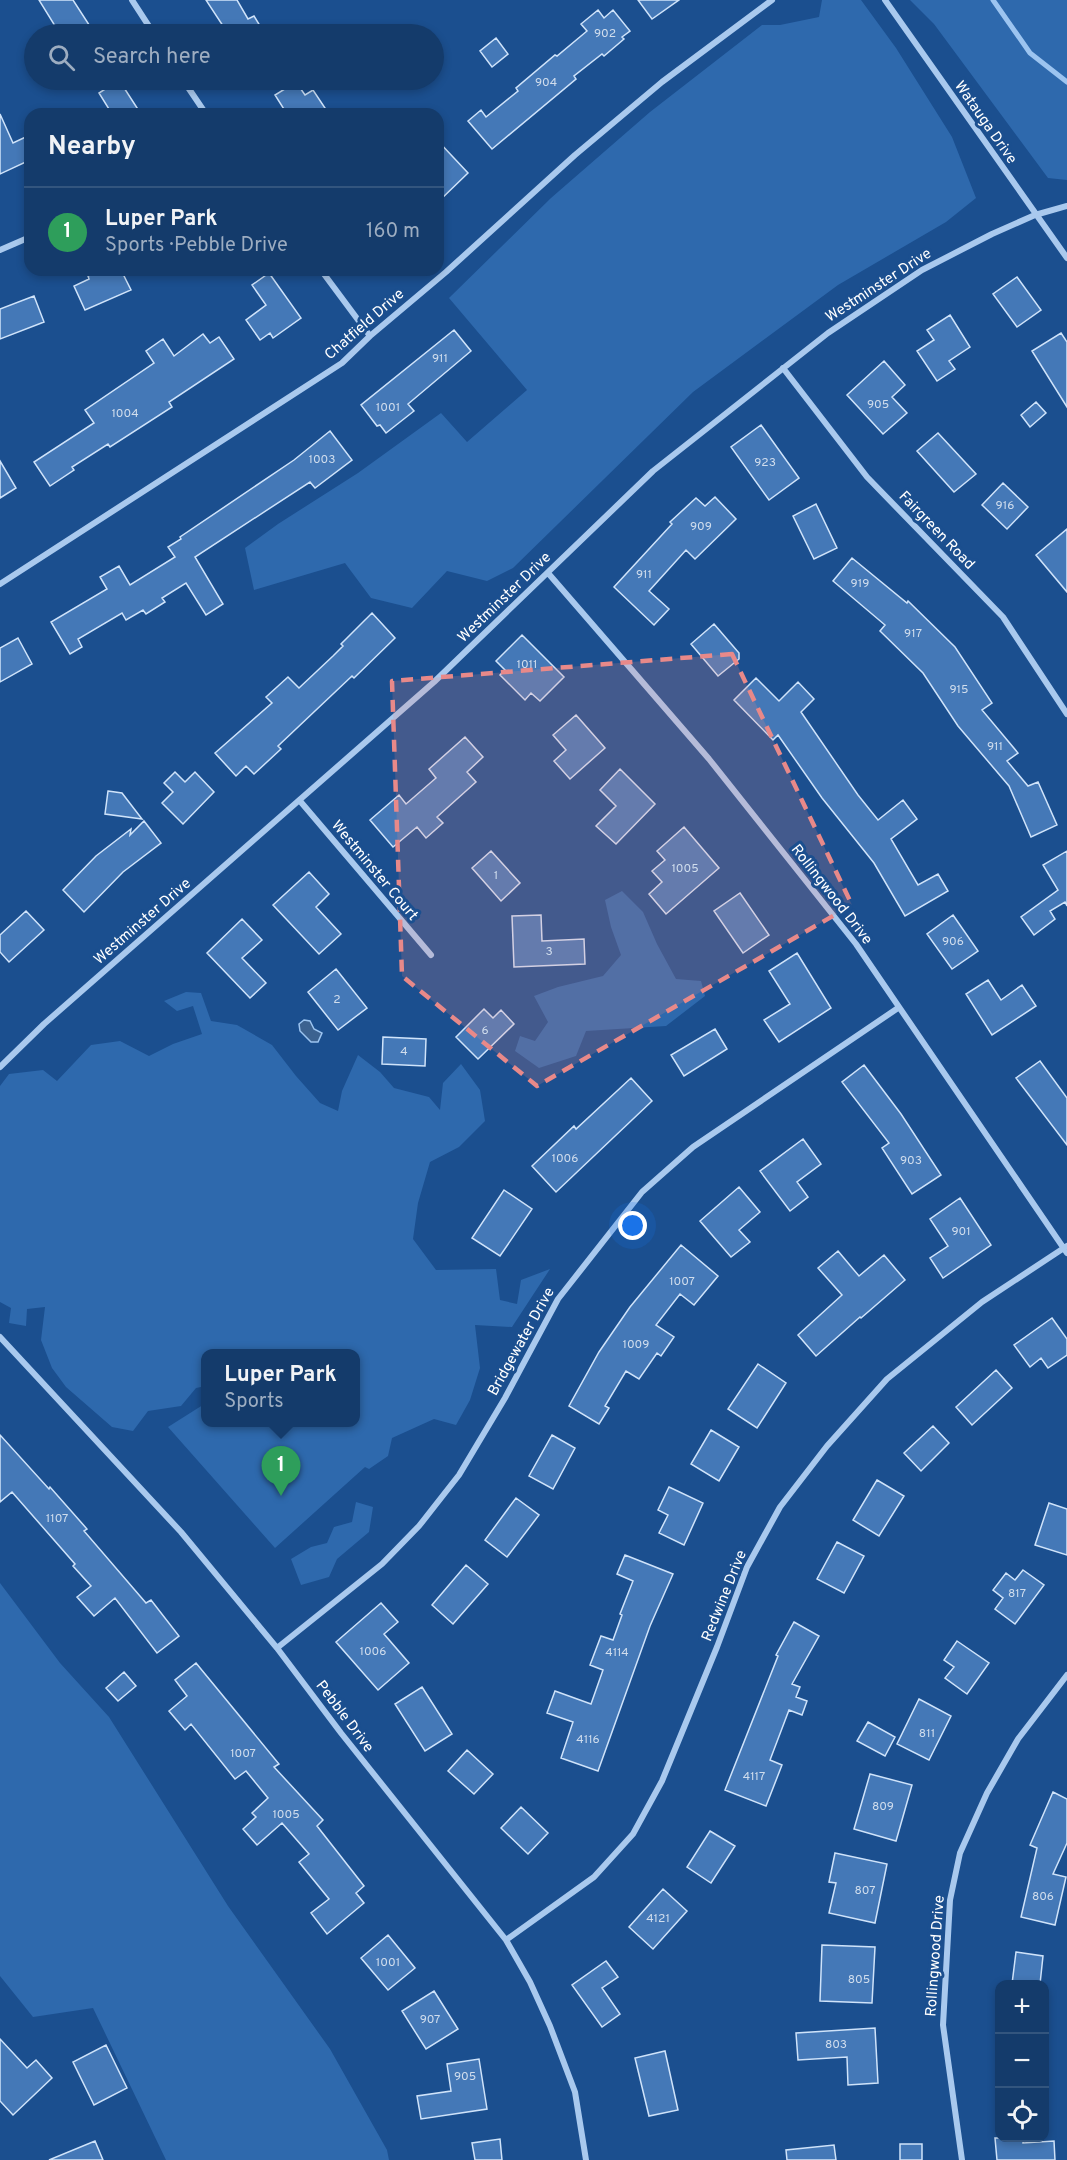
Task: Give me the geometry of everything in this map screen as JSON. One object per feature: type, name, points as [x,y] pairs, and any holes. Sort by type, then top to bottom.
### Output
[{"type":"street","points":[[132,0],[148,24]]},
{"type":"street","name":"Chatfield Drive","points":[[444,274],[575,155],[662,82],[772,0]]},
{"type":"street","name":"Watauga Drive","points":[[885,0],[1067,258]]},
{"type":"street","points":[[190,90],[202,108]]},
{"type":"street","name":"Westminster Drive","points":[[0,1067],[44,1024],[434,682],[652,471],[828,333],[922,270],[1035,215],[1067,206]]},
{"type":"street","points":[[0,250],[24,240]]},
{"type":"street","points":[[325,276],[370,336]]},
{"type":"street","name":"Chatfield Drive","points":[[0,584],[342,363],[370,336],[441,276]]},
{"type":"street","name":"Fairgreen Road","points":[[783,368],[867,477],[1003,617],[1067,714]]},
{"type":"street","name":"Rollingwood Drive","points":[[548,573],[709,759],[856,944],[1066,1249]]},
{"type":"street","name":"Westminster Court","points":[[300,801],[431,956]]},
{"type":"street","name":"Bridgewater Drive","points":[[277,1648],[382,1564],[420,1526],[459,1475],[505,1398],[558,1299],[642,1192],[693,1147],[898,1008]]},
{"type":"street","name":"Redwine Drive","points":[[506,1940],[594,1877],[633,1834],[662,1780],[747,1567],[780,1508],[827,1446],[887,1379],[982,1302],[1066,1249]]},
{"type":"street","name":"Pebble Drive","points":[[0,1337],[181,1532],[277,1648],[340,1733],[506,1940],[538,2000],[575,2092],[586,2160]]},
{"type":"street","name":"Rollingwood Drive","points":[[962,2160],[943,2025],[950,1900],[960,1853],[987,1793],[1018,1739],[1067,1675]]},
{"type":"highlighted area","points":[[732,654],[852,905],[537,1086],[402,976],[392,681]]},
{"type":"shaded area","points":[[822,0],[861,0],[896,48],[952,137],[976,198],[946,222],[838,285],[693,392],[513,568],[487,581],[447,571],[412,608],[371,598],[345,563],[254,590],[245,548],[358,473],[441,413],[467,442],[527,390],[449,298],[551,198],[650,112],[762,25],[780,25],[819,17]]},
{"type":"shaded area","points":[[910,0],[1067,0],[1067,180],[1048,178],[934,24]]},
{"type":"shaded area","points":[[622,891],[643,912],[676,979],[701,981],[705,996],[666,1026],[586,1031],[576,1056],[539,1068],[515,1051],[520,1036],[535,1041],[548,1022],[534,996],[558,987],[603,976],[621,955],[605,900]]},
{"type":"shaded area","points":[[186,992],[201,993],[211,1021],[237,1025],[272,1045],[320,1103],[338,1111],[342,1091],[358,1055],[380,1072],[394,1088],[429,1097],[440,1110],[443,1083],[461,1064],[480,1090],[485,1121],[459,1147],[430,1162],[418,1203],[413,1239],[436,1270],[496,1269],[500,1300],[517,1304],[521,1280],[550,1269],[512,1327],[475,1325],[480,1368],[470,1400],[456,1425],[434,1419],[392,1438],[388,1456],[369,1469],[365,1467],[275,1548],[168,1427],[201,1406],[201,1427],[360,1427],[360,1349],[201,1349],[201,1387],[196,1388],[181,1406],[148,1411],[133,1431],[112,1427],[66,1387],[52,1368],[41,1340],[45,1307],[27,1309],[26,1326],[9,1323],[11,1308],[0,1302],[0,1086],[9,1074],[43,1070],[57,1081],[91,1045],[120,1041],[149,1056],[173,1044],[202,1034],[193,1006],[177,1011],[164,1001]]},
{"type":"shaded area","points":[[304,1020],[310,1021],[314,1029],[322,1033],[318,1042],[311,1042],[300,1031],[299,1024]]},
{"type":"shaded area","points":[[356,1502],[373,1507],[369,1532],[337,1559],[329,1577],[301,1585],[291,1559],[311,1547],[327,1543],[334,1527],[352,1522]]},
{"type":"shaded area","points":[[0,1583],[60,1663],[109,1717],[228,1906],[330,2049],[387,2150],[389,2160],[166,2160],[93,2008],[33,2017],[0,1976]]},
{"type":"building","points":[[39,0],[73,0],[89,24],[54,24]]},
{"type":"building","points":[[206,0],[237,0],[248,19],[254,16],[259,24],[222,24]]},
{"type":"building","points":[[638,0],[679,0],[652,19]]},
{"type":"building","points":[[598,10],[604,18],[613,10],[630,31],[604,56],[602,54],[574,76],[576,79],[492,149],[468,121],[481,110],[486,117],[518,91],[516,88],[587,31],[581,24]]},
{"type":"building","points":[[496,38],[508,54],[492,67],[480,51]]},
{"type":"building","points":[[104,90],[125,90],[137,108],[108,108],[99,93]]},
{"type":"building","points":[[283,90],[302,90],[305,95],[313,90],[325,108],[283,108],[275,95]]},
{"type":"building","points":[[0,114],[13,143],[24,138],[24,163],[0,174]]},
{"type":"building","points":[[444,147],[468,173],[444,196]]},
{"type":"building","points":[[88,276],[124,276],[131,290],[85,310],[74,286],[89,279]]},
{"type":"building","points":[[265,276],[271,276],[301,318],[273,338],[270,333],[260,340],[246,320],[266,305],[252,285]]},
{"type":"building","points":[[1017,277],[1041,310],[1017,327],[993,294]]},
{"type":"building","points":[[34,296],[44,322],[0,339],[0,309]]},
{"type":"building","points":[[950,315],[970,347],[949,361],[955,369],[937,381],[917,351],[934,340],[927,330]]},
{"type":"building","points":[[454,330],[471,351],[408,404],[414,411],[386,433],[380,425],[377,426],[361,405]]},
{"type":"building","points":[[1061,333],[1067,342],[1067,407],[1032,351]]},
{"type":"building","points":[[203,334],[210,343],[219,337],[234,359],[169,402],[172,407],[110,447],[108,444],[72,467],[74,470],[50,486],[34,462],[94,423],[85,410],[154,363],[146,351],[163,339],[174,356]]},
{"type":"building","points":[[884,361],[905,385],[892,397],[907,413],[883,434],[847,395]]},
{"type":"building","points":[[1036,402],[1046,413],[1030,427],[1021,415]]},
{"type":"building","points":[[761,425],[799,478],[769,500],[731,447]]},
{"type":"building","points":[[330,431],[352,460],[315,488],[310,482],[195,557],[223,604],[206,615],[186,583],[162,598],[165,602],[146,614],[143,610],[126,620],[122,613],[78,639],[82,647],[70,654],[51,622],[107,589],[100,577],[119,566],[130,585],[175,557],[168,547],[181,539],[180,537],[294,460]]},
{"type":"building","points":[[938,433],[976,474],[954,492],[917,451]]},
{"type":"building","points":[[0,461],[16,488],[0,498]]},
{"type":"building","points":[[1003,483],[1028,507],[1007,529],[982,505]]},
{"type":"building","points":[[715,497],[736,519],[695,559],[686,550],[649,591],[669,609],[654,625],[614,587],[672,524],[670,522],[696,498],[705,506]]},
{"type":"building","points":[[816,504],[837,548],[814,559],[793,516]]},
{"type":"building","points":[[1067,529],[1067,592],[1036,555]]},
{"type":"building","points":[[852,558],[907,603],[908,601],[955,647],[992,703],[982,710],[1018,753],[1007,761],[1028,786],[1038,782],[1057,825],[1031,837],[1009,786],[958,726],[923,673],[880,631],[885,625],[833,581]]},
{"type":"building","points":[[372,613],[395,638],[278,746],[281,749],[254,774],[246,766],[236,776],[215,753],[272,703],[266,697],[288,677],[299,688],[343,646],[341,644]]},
{"type":"building","points":[[714,624],[739,653],[739,659],[718,676],[691,644]]},
{"type":"building","points":[[522,635],[564,677],[540,701],[531,693],[525,700],[500,675],[505,670],[496,661]]},
{"type":"building","points":[[18,638],[32,664],[0,682],[0,648]]},
{"type":"building","points":[[756,678],[779,701],[798,682],[814,699],[801,712],[878,820],[903,800],[917,819],[891,839],[918,885],[938,874],[948,891],[905,916],[874,863],[822,798],[778,735],[773,740],[734,700]]},
{"type":"building","points":[[576,715],[605,748],[570,779],[554,761],[566,750],[553,735]]},
{"type":"building","points":[[465,737],[483,757],[467,772],[476,782],[437,817],[443,823],[426,838],[417,827],[393,847],[370,820],[399,795],[406,804],[436,778],[429,769]]},
{"type":"building","points":[[620,769],[655,804],[616,844],[596,826],[616,806],[600,790]]},
{"type":"building","points":[[175,772],[185,782],[195,772],[214,792],[183,824],[162,803],[173,792],[164,783]]},
{"type":"building","points":[[108,791],[122,793],[142,819],[105,814]]},
{"type":"building","points":[[144,821],[161,843],[123,872],[84,912],[63,890],[96,856],[131,829],[130,835]]},
{"type":"building","points":[[684,827],[719,868],[666,914],[649,894],[662,882],[652,871],[665,860],[657,851]]},
{"type":"building","points":[[491,851],[520,883],[501,901],[472,868]]},
{"type":"building","points":[[1067,851],[1067,906],[1065,902],[1050,911],[1055,919],[1034,935],[1021,917],[1058,890],[1043,865]]},
{"type":"building","points":[[309,872],[329,894],[316,907],[341,934],[319,954],[273,905]]},
{"type":"building","points":[[740,893],[769,935],[743,953],[714,911]]},
{"type":"building","points":[[26,911],[44,930],[9,962],[0,952],[0,935]]},
{"type":"building","points":[[541,915],[542,941],[584,939],[585,964],[514,967],[512,916]]},
{"type":"building","points":[[953,915],[978,951],[952,969],[927,934]]},
{"type":"building","points":[[242,919],[262,940],[242,958],[266,983],[250,998],[207,953]]},
{"type":"building","points":[[797,953],[831,1008],[779,1042],[764,1020],[790,1004],[769,971]]},
{"type":"building","points":[[336,969],[367,1008],[338,1030],[308,992]]},
{"type":"building","points":[[988,980],[1001,1000],[1022,985],[1036,1006],[992,1035],[966,994]]},
{"type":"building","points":[[484,1009],[493,1018],[501,1010],[514,1024],[478,1059],[456,1037]]},
{"type":"building","points":[[715,1029],[727,1049],[684,1076],[671,1055]]},
{"type":"building","points":[[383,1037],[426,1039],[425,1066],[382,1064]]},
{"type":"building","points":[[1040,1061],[1067,1098],[1067,1145],[1016,1078]]},
{"type":"building","points":[[864,1065],[901,1114],[941,1175],[912,1194],[882,1148],[889,1143],[842,1082]]},
{"type":"building","points":[[631,1078],[652,1101],[556,1192],[532,1166],[574,1126],[576,1129]]},
{"type":"building","points":[[803,1139],[821,1164],[797,1182],[808,1197],[790,1211],[760,1171]]},
{"type":"building","points":[[739,1187],[760,1212],[739,1230],[750,1242],[731,1257],[700,1221]]},
{"type":"building","points":[[504,1190],[532,1209],[500,1256],[472,1238]]},
{"type":"building","points":[[960,1198],[991,1245],[943,1278],[930,1258],[948,1246],[930,1219]]},
{"type":"building","points":[[681,1245],[718,1276],[694,1305],[680,1294],[656,1325],[674,1337],[661,1356],[657,1353],[639,1379],[626,1371],[605,1406],[609,1408],[599,1424],[569,1406],[599,1352],[630,1307]]},
{"type":"building","points":[[838,1251],[859,1276],[884,1255],[905,1280],[816,1356],[798,1335],[842,1295],[818,1268]]},
{"type":"building","points":[[1052,1318],[1067,1339],[1067,1355],[1048,1368],[1041,1358],[1030,1367],[1014,1345]]},
{"type":"building","points":[[758,1364],[786,1383],[757,1428],[728,1409]]},
{"type":"building","points":[[996,1370],[1012,1388],[972,1425],[956,1407]]},
{"type":"building","points":[[933,1426],[949,1443],[921,1471],[904,1453]]},
{"type":"building","points":[[711,1430],[739,1447],[719,1481],[691,1464]]},
{"type":"building","points":[[0,1435],[87,1529],[84,1531],[146,1603],[151,1600],[179,1636],[157,1653],[115,1598],[94,1616],[77,1597],[91,1586],[73,1566],[75,1564],[12,1492],[0,1502]]},
{"type":"building","points":[[552,1435],[575,1448],[553,1489],[529,1476]]},
{"type":"building","points":[[877,1480],[904,1496],[879,1536],[853,1520]]},
{"type":"building","points":[[669,1487],[703,1503],[684,1545],[659,1533],[668,1515],[658,1510]]},
{"type":"building","points":[[516,1498],[539,1515],[507,1557],[485,1540]]},
{"type":"building","points":[[1049,1503],[1067,1509],[1067,1555],[1035,1545]]},
{"type":"building","points":[[837,1542],[864,1556],[844,1593],[817,1579]]},
{"type":"building","points":[[625,1555],[673,1574],[650,1626],[598,1771],[561,1758],[573,1722],[547,1713],[555,1691],[591,1704],[603,1670],[590,1665],[601,1636],[613,1640],[633,1581],[617,1574]]},
{"type":"building","points":[[466,1565],[488,1584],[453,1624],[432,1605]]},
{"type":"building","points":[[1023,1570],[1044,1585],[1015,1624],[995,1609],[1003,1598],[993,1590],[1006,1573],[1015,1580]]},
{"type":"building","points":[[381,1603],[398,1622],[384,1634],[409,1663],[378,1690],[336,1642]]},
{"type":"building","points":[[794,1622],[819,1636],[792,1684],[800,1687],[796,1697],[807,1701],[802,1715],[789,1710],[770,1760],[782,1765],[766,1806],[725,1790],[778,1656],[776,1655]]},
{"type":"building","points":[[957,1641],[989,1663],[967,1694],[945,1678],[954,1667],[944,1660]]},
{"type":"building","points":[[196,1663],[279,1764],[274,1767],[323,1820],[317,1826],[364,1886],[356,1893],[364,1903],[327,1934],[311,1913],[329,1899],[299,1862],[309,1854],[282,1823],[257,1845],[243,1829],[256,1817],[252,1813],[268,1798],[246,1771],[235,1779],[191,1724],[185,1730],[169,1711],[187,1696],[175,1680]]},
{"type":"building","points":[[124,1672],[136,1686],[118,1701],[106,1688]]},
{"type":"building","points":[[422,1687],[452,1734],[425,1751],[395,1704]]},
{"type":"building","points":[[919,1699],[951,1716],[929,1760],[897,1744]]},
{"type":"building","points":[[868,1722],[895,1737],[885,1756],[857,1741]]},
{"type":"building","points":[[467,1750],[493,1774],[474,1794],[448,1771]]},
{"type":"building","points":[[870,1774],[912,1785],[896,1841],[854,1829]]},
{"type":"building","points":[[1053,1792],[1067,1799],[1067,1843],[1053,1874],[1066,1877],[1055,1925],[1021,1917],[1037,1848],[1030,1845]]},
{"type":"building","points":[[521,1807],[548,1833],[528,1854],[501,1828]]},
{"type":"building","points":[[710,1831],[735,1846],[711,1883],[687,1867]]},
{"type":"building","points":[[835,1853],[887,1864],[875,1923],[829,1913],[836,1883],[829,1882]]},
{"type":"building","points":[[663,1889],[687,1911],[653,1949],[629,1927]]},
{"type":"building","points":[[388,1935],[415,1968],[388,1990],[361,1958]]},
{"type":"building","points":[[822,1945],[875,1947],[872,2003],[820,2001]]},
{"type":"building","points":[[1016,1952],[1043,1956],[1040,1980],[1012,1980]]},
{"type":"building","points":[[606,1961],[618,1977],[602,1988],[620,2014],[602,2027],[572,1985]]},
{"type":"building","points":[[434,1991],[458,2029],[426,2049],[402,2011]]},
{"type":"building","points":[[875,2028],[878,2083],[848,2085],[847,2057],[798,2060],[796,2033]]},
{"type":"building","points":[[0,2039],[27,2068],[36,2060],[52,2078],[13,2115],[0,2101]]},
{"type":"building","points":[[106,2045],[127,2088],[94,2105],[73,2062]]},
{"type":"building","points":[[665,2051],[678,2110],[649,2116],[635,2058]]},
{"type":"building","points":[[479,2059],[487,2109],[421,2119],[417,2096],[451,2091],[447,2064]]},
{"type":"building","points":[[500,2139],[502,2160],[475,2160],[472,2143]]},
{"type":"building","points":[[95,2141],[103,2160],[49,2160]]},
{"type":"building","points":[[1054,2141],[1055,2160],[997,2160],[995,2142]]},
{"type":"building","points":[[900,2144],[922,2144],[922,2160],[900,2160]]},
{"type":"building","points":[[834,2145],[836,2160],[787,2160],[786,2150]]},
{"type":"waterway","points":[[993,0],[1030,53],[1067,82]]},
{"type":"place","name":"Luper Park","points":[[281,1496]]}]
